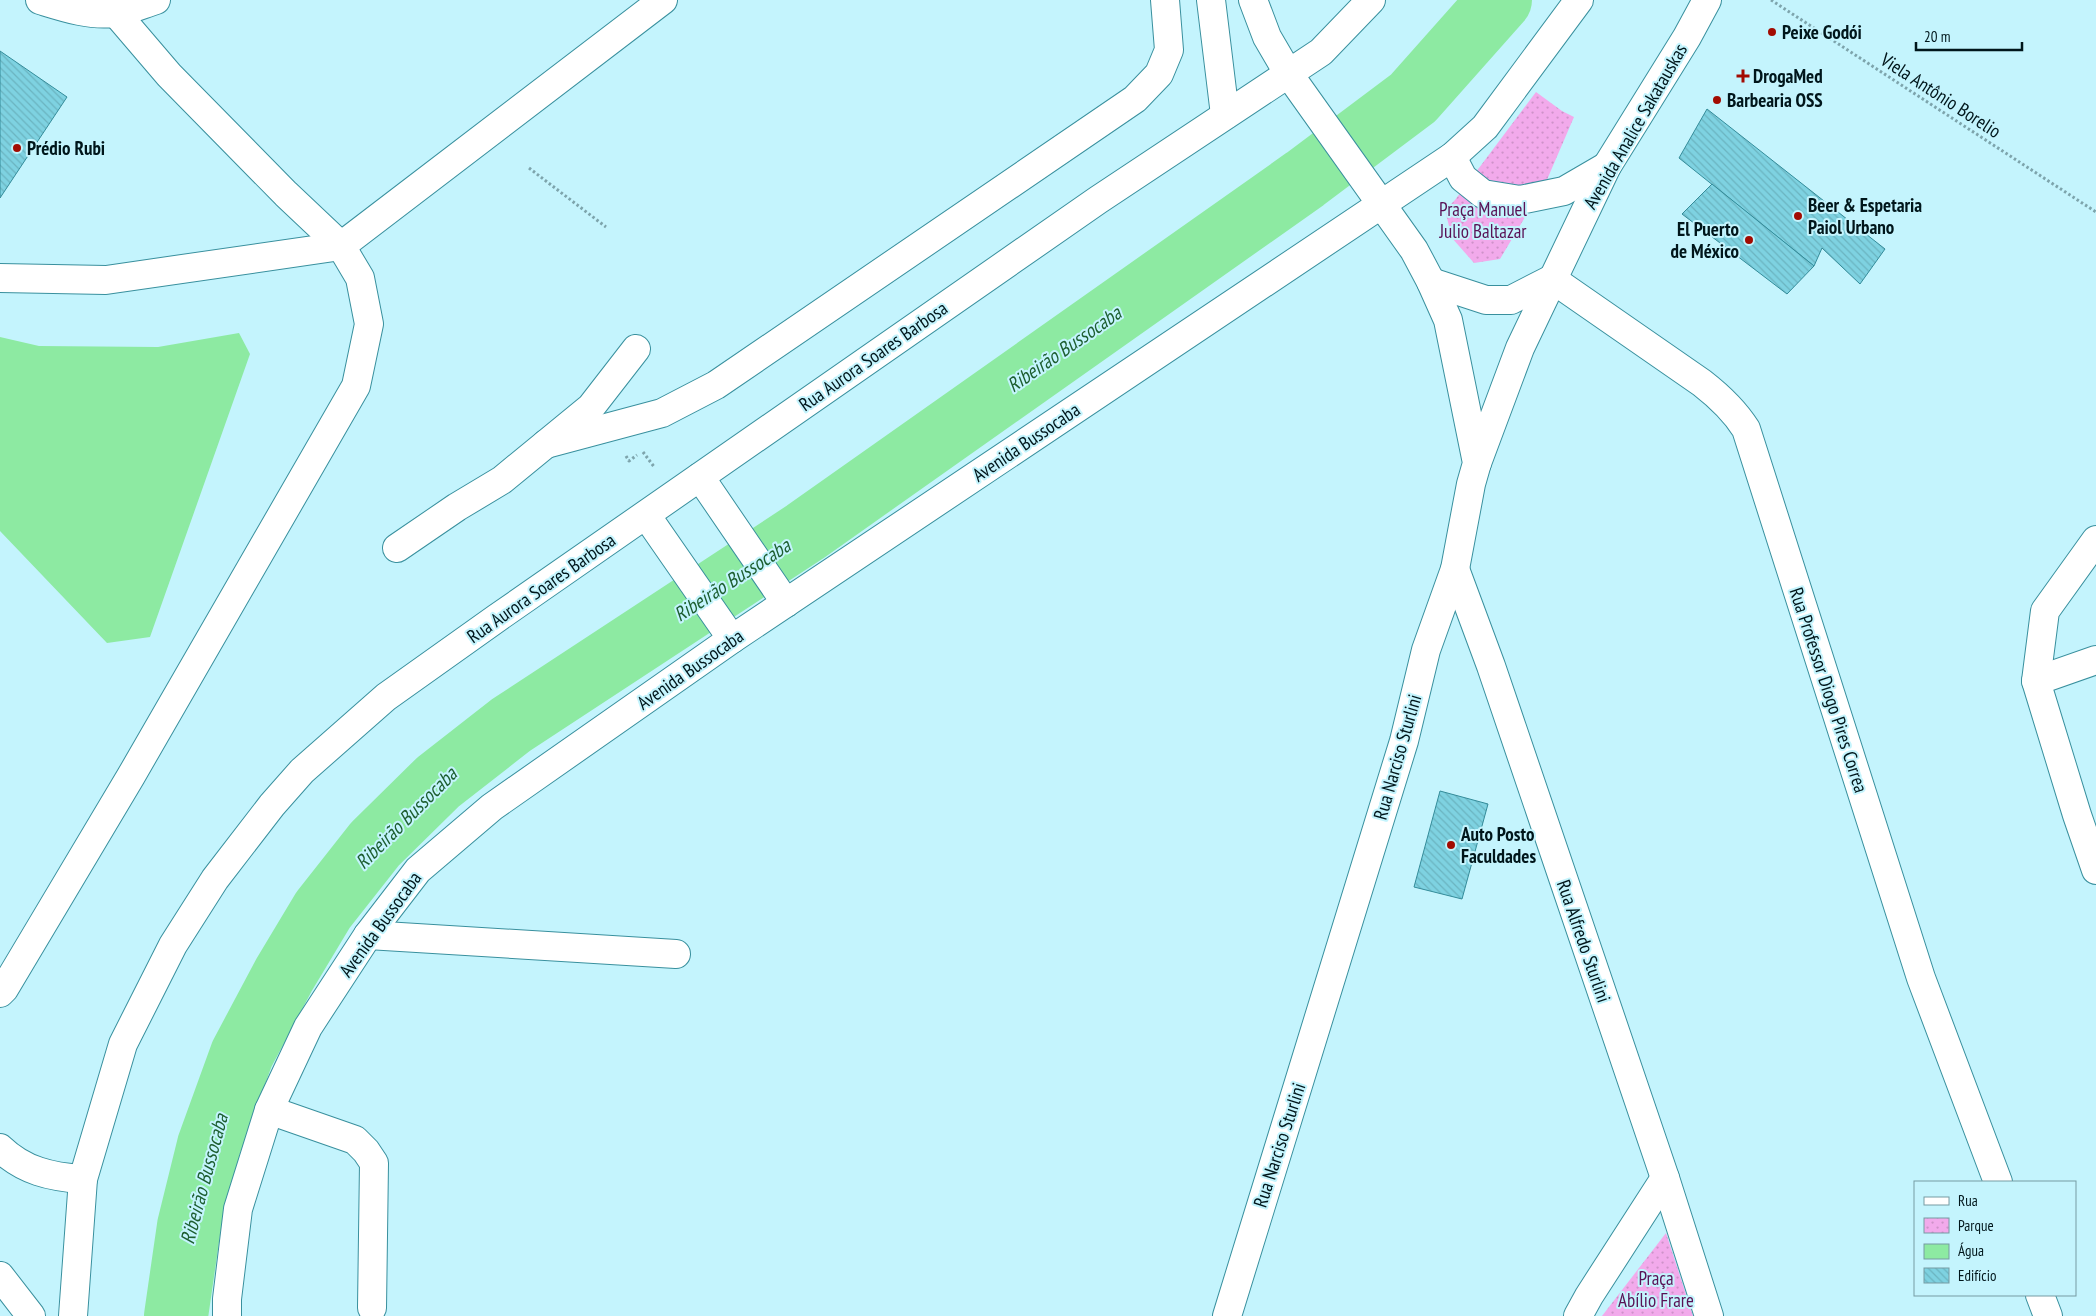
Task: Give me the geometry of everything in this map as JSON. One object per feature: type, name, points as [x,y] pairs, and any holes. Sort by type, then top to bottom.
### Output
[{"type":"main road","points":[[40,0],[72,10],[101,14],[116,13],[156,0]]},
{"type":"main road","points":[[0,278],[106,280],[341,246],[663,0]]},
{"type":"main road","points":[[546,444],[662,413],[716,385],[1135,99],[1159,74],[1169,50],[1165,0]]},
{"type":"main road","points":[[1210,0],[1225,115]]},
{"type":"main road","name":"Rua Narciso Sturlini","points":[[1227,1316],[1404,741],[1426,650],[1455,568],[1477,462],[1448,320],[1431,282],[1414,250],[1288,73],[1267,37],[1253,0]]},
{"type":"main road","name":"Avenida Bussocaba","points":[[227,1316],[227,1299],[238,1209],[269,1110],[308,1027],[368,935],[418,870],[492,807],[726,631],[1377,197],[1452,157],[1485,127],[1579,0]]},
{"type":"main road","name":"Avenida Analice Sakatauskas","points":[[1477,462],[1520,348],[1607,166],[1687,36],[1706,0]]},
{"type":"main road","name":"Rua Aurora Soares Barbosa","points":[[73,1316],[83,1179],[123,1044],[174,945],[215,879],[272,805],[302,771],[386,697],[653,526],[700,477],[1098,200],[1321,52],[1361,4]]},
{"type":"main road","points":[[0,993],[131,776],[356,386],[369,324],[360,278],[341,246],[286,194],[169,76],[116,13]]},
{"type":"main road","points":[[1452,157],[1464,178],[1483,194],[1520,200],[1564,190],[1607,166]]},
{"type":"main road","points":[[1431,282],[1486,300],[1511,300],[1552,278]]},
{"type":"main road","name":"Rua Professor Diogo Pires Correa","points":[[1552,278],[1702,383],[1725,401],[1746,428],[1921,978],[1998,1181]]},
{"type":"main road","points":[[396,548],[457,507],[502,480],[591,407],[636,349]]},
{"type":"main road","points":[[700,477],[720,509],[780,594]]},
{"type":"main road","points":[[653,526],[726,631]]},
{"type":"main road","points":[[2093,549],[2045,611],[2036,681],[2096,870]]},
{"type":"main road","name":"Rua Alfredo Sturlini","points":[[1455,568],[1491,666],[1665,1178],[1709,1316]]},
{"type":"main road","points":[[2036,681],[2096,660]]},
{"type":"main road","points":[[368,935],[676,954]]},
{"type":"main road","points":[[269,1110],[355,1140],[374,1163],[372,1308]]},
{"type":"main road","points":[[0,1148],[18,1162],[54,1177],[83,1179]]},
{"type":"main road","points":[[1578,1316],[1665,1178]]},
{"type":"main road","points":[[0,1276],[31,1316]]},
{"type":"main road","points":[[2040,1296],[2048,1316]]},
{"type":"path","name":"Viela Antônio Borelio","points":[[1771,0],[2096,212]]},
{"type":"path","points":[[529,168],[606,228]]},
{"type":"green space","name":"Praça Manuel Julio Baltazar","points":[[1536,92],[1562,111],[1574,117],[1546,182],[1500,259],[1474,263],[1452,238],[1445,210],[1455,200]]},
{"type":"green space","name":"Praça Abílio Frare","points":[[1666,1233],[1693,1316],[1602,1316]]},
{"type":"water","points":[[239,333],[250,354],[150,637],[107,643],[0,531],[0,337],[39,346],[158,347]]},
{"type":"building","name":"Prédio Rubi","points":[[0,51],[67,97],[0,198]]},
{"type":"building","name":"Beer & Espetaria Paiol Urbano","points":[[1707,109],[1885,249],[1860,284],[1822,248],[1814,266],[1679,158]]},
{"type":"building","name":"El Puerto de México","points":[[1712,184],[1814,266],[1787,294],[1682,214]]},
{"type":"building","name":"Auto Posto Faculdades","points":[[1440,791],[1488,804],[1462,899],[1414,887]]},
{"type":"waterway","name":"Ribeirão Bussocaba","points":[[176,1316],[189,1226],[209,1145],[242,1054],[284,975],[323,910],[375,844],[438,782],[511,725],[805,532],[1305,179],[1413,98],[1500,0]]},
{"type":"place","name":"Peixe Godói","points":[[1772,32]]},
{"type":"place","name":"DrogaMed","points":[[1743,76]]},
{"type":"place","name":"Barbearia OSS","points":[[1717,100]]},
{"type":"place","name":"Prédio Rubi","points":[[17,148]]},
{"type":"place","name":"Beer & Espetaria Paiol Urbano","points":[[1798,216]]},
{"type":"place","name":"El Puerto de México","points":[[1749,240]]},
{"type":"place","name":"Auto Posto Faculdades","points":[[1451,845]]}]
